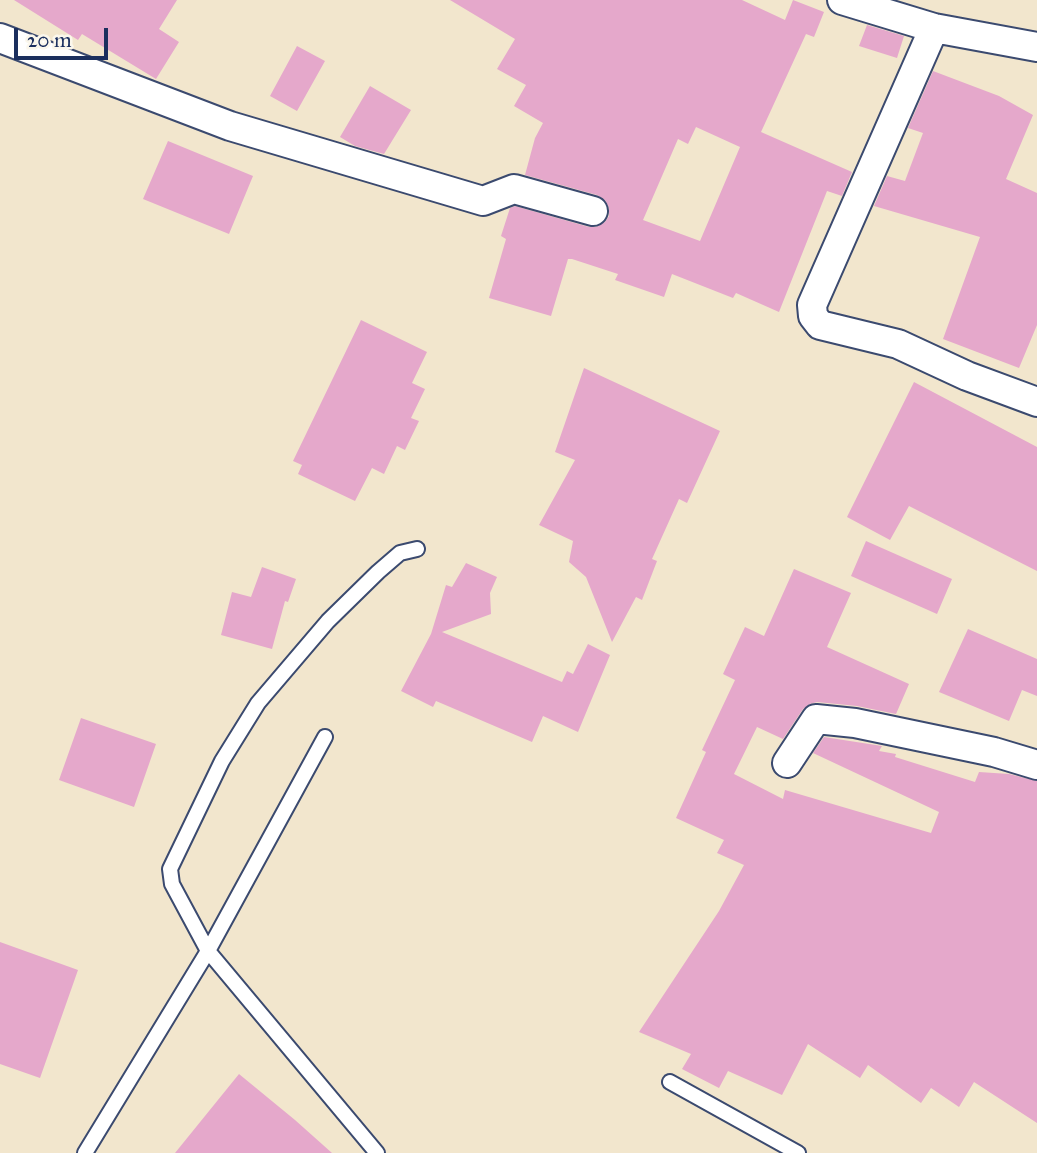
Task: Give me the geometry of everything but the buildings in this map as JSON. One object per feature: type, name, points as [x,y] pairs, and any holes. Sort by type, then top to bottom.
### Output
[{"type":"street","points":[[842,0],[934,28],[1037,47]]},
{"type":"street","points":[[934,28],[812,305],[813,316],[820,325],[898,344],[967,376],[1037,401]]},
{"type":"street","points":[[0,38],[230,126],[483,201],[514,189],[593,212]]},
{"type":"street","points":[[787,763],[816,719],[867,725],[994,752],[1037,765]]},
{"type":"lane","points":[[377,1153],[208,951],[172,884],[170,869],[222,761],[258,703],[328,621],[400,553],[417,549]]},
{"type":"lane","points":[[85,1153],[208,951],[325,737]]},
{"type":"lane","points":[[670,1082],[797,1153]]}]
